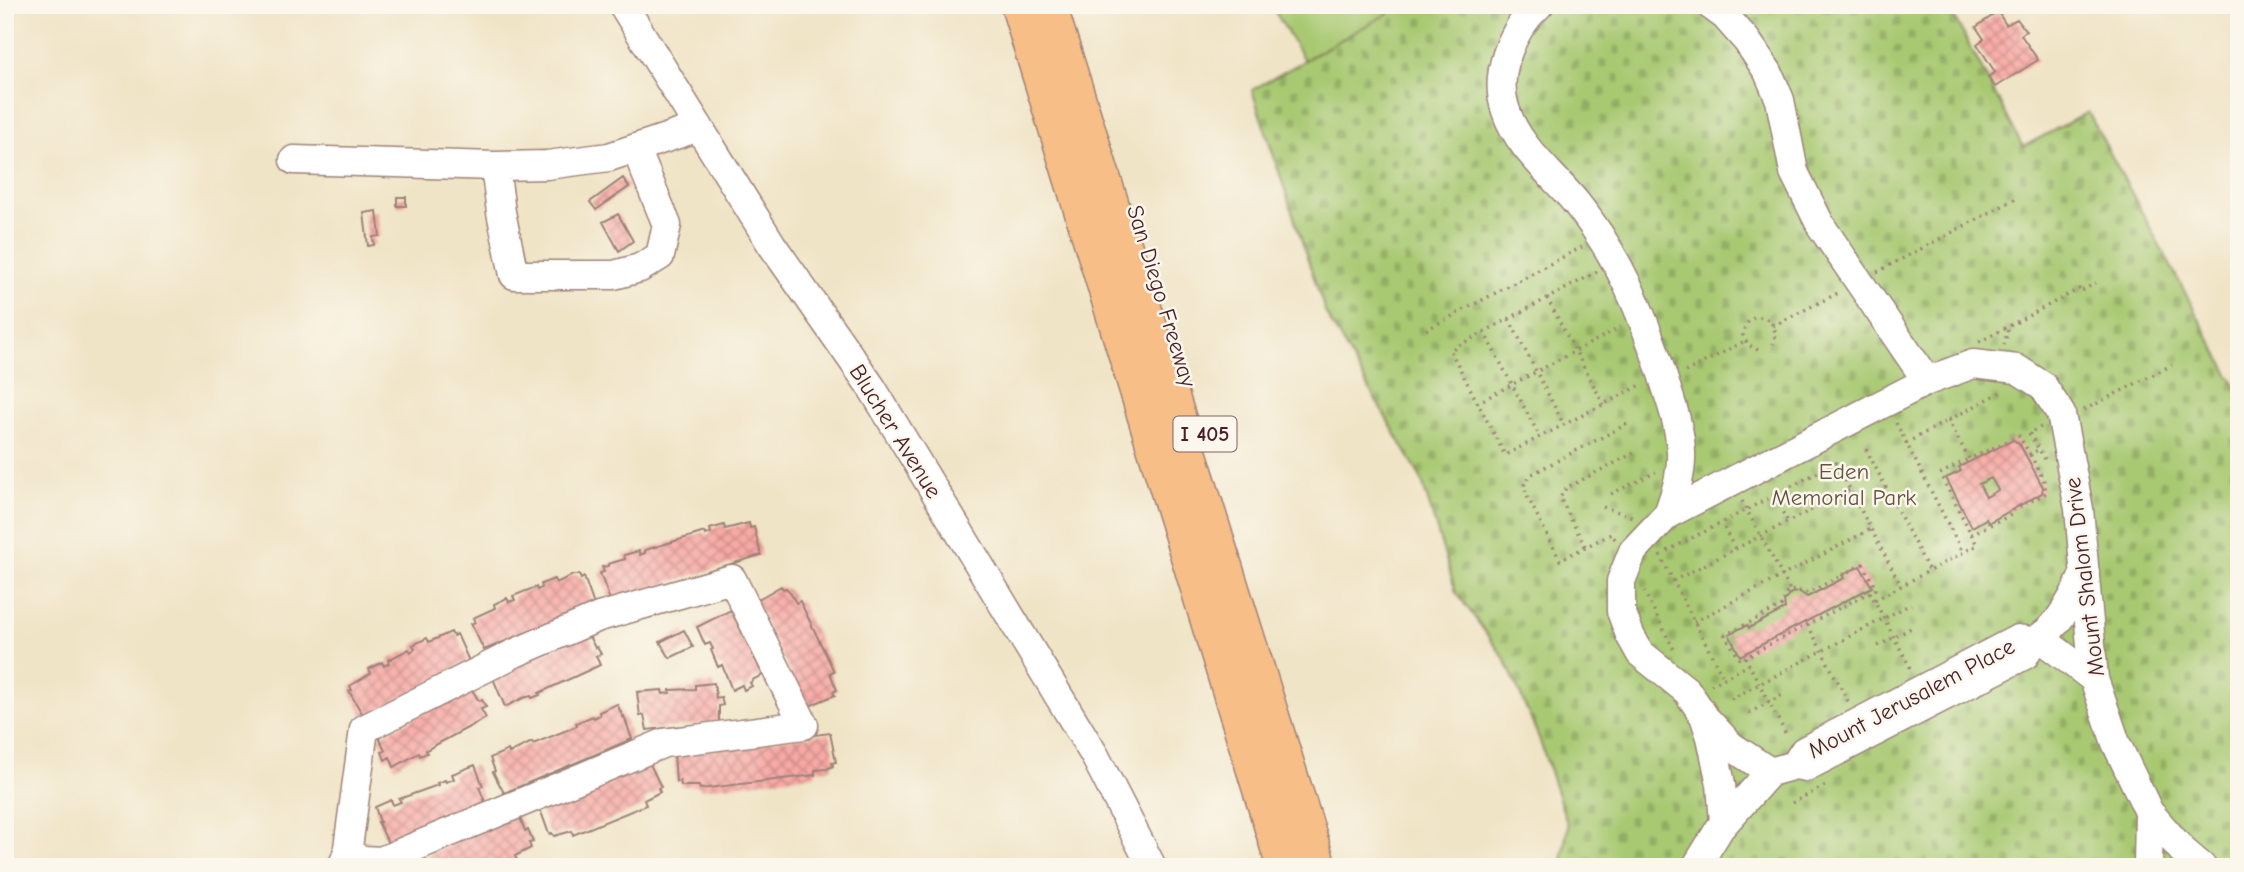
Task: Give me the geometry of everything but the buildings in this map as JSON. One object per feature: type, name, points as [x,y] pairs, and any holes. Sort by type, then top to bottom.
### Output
[{"type":"highway","name":"I 405","points":[[1020,5],[1286,867]]},
{"type":"highway","points":[[1047,5],[1318,867]]},
{"type":"highway","name":"San Diego Freeway","points":[[1072,5],[1339,867]]},
{"type":"highway","points":[[1241,726],[1240,789],[1259,867]]},
{"type":"street","name":"Blucher Avenue","points":[[623,5],[772,245],[872,388],[1095,756],[1152,867]]},
{"type":"street","points":[[1539,5],[1515,35],[1504,62],[1501,88],[1505,110],[1525,146],[1575,202],[1617,262],[1642,316],[1676,417],[1681,459],[1678,485],[1663,519],[1631,556],[1621,581],[1621,611],[1640,653],[1688,697],[1731,746],[1788,765]]},
{"type":"street","points":[[1710,5],[1726,16],[1768,72],[1780,100],[1794,172],[1821,226],[1927,381]]},
{"type":"street","points":[[294,160],[547,165],[609,157],[699,127]]},
{"type":"street","points":[[495,166],[514,275],[614,275],[640,268],[660,256],[667,225],[636,149]]},
{"type":"street","name":"Mount Shalom Drive","points":[[1663,519],[1927,381],[1973,364],[2017,369],[2043,386],[2063,421],[2079,509],[2094,679],[2116,743],[2149,813],[2182,850],[2202,867]]},
{"type":"street","name":"Mount Jerusalem Place","points":[[1788,765],[1806,766],[2025,655],[2072,602],[2086,569]]},
{"type":"street","points":[[732,579],[804,725],[664,743],[381,861],[344,861],[364,729],[515,653],[599,617],[732,579]]},
{"type":"street","name":"Mount Jerusalem Place","points":[[1696,867],[1724,823],[1804,751],[2018,639],[2036,640],[2094,679]]},
{"type":"street","points":[[1688,697],[1711,737],[1721,784],[1724,823]]},
{"type":"street","points":[[2148,867],[2149,813]]},
{"type":"path","points":[[1773,326],[2019,197]]},
{"type":"path","points":[[1426,330],[1601,237]]},
{"type":"path","points":[[1617,262],[1450,350],[1505,455],[1604,404],[1745,341]]},
{"type":"path","points":[[1976,343],[2095,283]]},
{"type":"path","points":[[1547,298],[1604,404]]},
{"type":"path","points":[[1477,403],[1642,316]]},
{"type":"path","points":[[1758,350],[1751,348],[1745,341],[1744,328],[1753,318],[1765,318],[1773,326],[1773,344]]},
{"type":"path","points":[[1509,319],[1564,425]]},
{"type":"path","points":[[1484,332],[1540,437]]},
{"type":"path","points":[[2063,421],[2172,365]]},
{"type":"path","points":[[1906,443],[2027,376]]},
{"type":"path","points":[[1885,403],[1963,553]]},
{"type":"path","points":[[1948,420],[1969,459]]},
{"type":"path","points":[[1629,423],[1532,474],[1524,485],[1526,494],[1560,560],[1611,534],[1631,556],[1685,671],[1688,697],[1749,665]]},
{"type":"path","points":[[1875,600],[1977,545],[1971,534],[1940,474],[2019,436],[2044,481],[2046,493],[2014,510],[2011,515],[1971,534]]},
{"type":"path","points":[[1866,449],[1929,571]]},
{"type":"path","points":[[2030,454],[2038,450]]},
{"type":"path","points":[[1586,547],[1560,498],[1566,488],[1636,452]]},
{"type":"path","points":[[1611,494],[1681,459]]},
{"type":"path","points":[[1724,679],[1660,555],[1747,509],[1836,463],[1901,586]]},
{"type":"path","points":[[1732,481],[1791,592]]},
{"type":"path","points":[[1673,581],[1850,490]]},
{"type":"path","points":[[1776,500],[1788,522]]},
{"type":"path","points":[[1603,507],[1663,519]]},
{"type":"path","points":[[1724,528],[1735,549]]},
{"type":"path","points":[[1694,622],[1871,529]]},
{"type":"path","points":[[1863,564],[1876,589],[1740,660],[1725,635],[1782,606],[1786,594],[1791,592],[1794,590],[1808,593],[1863,564]]},
{"type":"path","points":[[1870,592],[1922,689]]},
{"type":"path","points":[[1731,699],[1911,604]]},
{"type":"path","points":[[1808,625],[1859,722]]},
{"type":"path","points":[[1878,646],[1913,627]]},
{"type":"path","points":[[1745,657],[1769,703],[1788,765]]},
{"type":"path","points":[[1749,713],[1784,694]]},
{"type":"path","points":[[1792,803],[1828,784]]},
{"type":"green space","points":[[1271,5],[1403,5],[1304,60]]},
{"type":"green space","name":"Eden Memorial Park","points":[[1403,5],[1948,5],[2023,147],[2088,112],[2239,393],[2239,867],[1561,867],[1568,826],[1539,738],[1505,659],[1456,592],[1421,478],[1326,314],[1252,90]]}]
